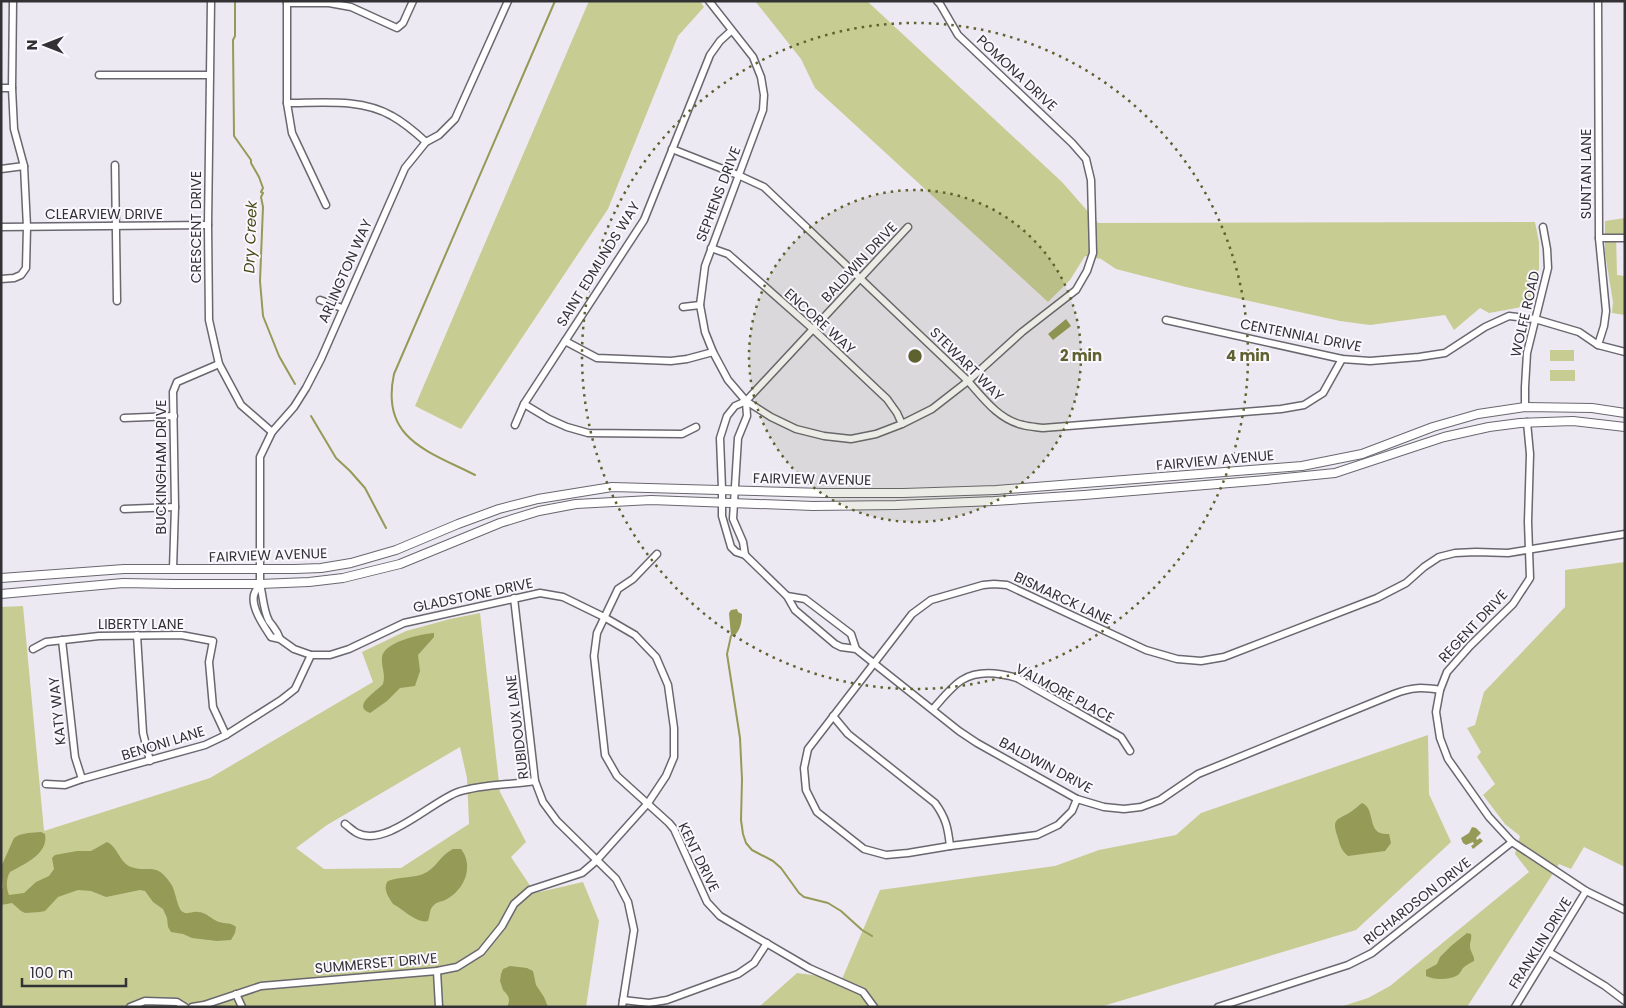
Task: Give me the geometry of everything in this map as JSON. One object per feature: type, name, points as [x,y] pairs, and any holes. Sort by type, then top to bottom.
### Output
[{"type":"street","points":[[1,279],[22,275],[26,268],[27,227],[24,166],[14,129],[12,88],[13,1]]},
{"type":"street","name":"CRESCENT DRIVE","points":[[212,1],[208,225],[209,320],[219,364],[241,405],[272,432]]},
{"type":"street","points":[[326,205],[292,133],[287,103],[286,2],[352,7],[397,28],[403,23],[412,1]]},
{"type":"street","name":"ARLINGTON WAY","points":[[260,584],[260,457],[272,432],[294,407],[321,359],[405,168],[426,142],[439,136],[455,119],[508,1]]},
{"type":"street","name":"SEPHENS DRIVE","points":[[709,1],[753,57],[761,77],[764,96],[763,110],[705,266],[700,306],[705,332],[728,380],[746,401],[771,418],[796,429],[824,436],[851,439],[876,434],[902,424],[932,409],[968,381],[1022,332],[1076,290],[1087,271],[1093,253],[1091,180],[1086,159]]},
{"type":"street","name":"POMONA DRIVE","points":[[937,1],[945,11],[958,35],[1072,143],[1086,159]]},
{"type":"street","name":"SUNTAN LANE","points":[[1598,1],[1599,238],[1606,311],[1598,345]]},
{"type":"street","name":"SAINT EDMUNDS WAY","points":[[516,425],[524,404],[644,220],[710,55],[720,40],[731,31]]},
{"type":"street","points":[[99,75],[210,75]]},
{"type":"street","points":[[1,88],[12,88]]},
{"type":"street","points":[[287,103],[351,103],[370,107],[391,115],[426,142]]},
{"type":"street","name":"STEWART WAY","points":[[672,149],[764,187],[968,381],[986,402],[1002,416],[1022,425],[1044,428],[1281,409],[1304,405],[1323,393],[1342,358]]},
{"type":"street","points":[[115,165],[117,302]]},
{"type":"street","points":[[1,169],[24,166]]},
{"type":"street","name":"CLEARVIEW DRIVE","points":[[1,227],[208,225]]},
{"type":"street","name":"BALDWIN DRIVE","points":[[908,227],[746,401],[735,406],[727,416],[720,438],[722,516],[731,547],[736,552],[745,554],[787,596],[795,610],[835,644],[856,649],[933,708],[959,731],[977,743],[1078,799],[1104,807],[1124,809],[1141,807],[1160,800],[1198,774],[1394,694],[1410,688],[1423,687],[1440,690]]},
{"type":"street","name":"WOLFE ROAD","points":[[1525,407],[1524,387],[1527,353],[1548,268],[1543,227]]},
{"type":"street","points":[[1599,238],[1625,238]]},
{"type":"street","name":"ENCORE WAY","points":[[711,248],[728,254],[814,330],[887,400],[897,413],[902,424]]},
{"type":"street","points":[[320,300],[342,308]]},
{"type":"street","points":[[683,307],[700,306]]},
{"type":"street","name":"CENTENNIAL DRIVE","points":[[1166,320],[1342,358],[1370,361],[1445,353],[1485,327],[1509,316],[1535,319],[1579,332],[1598,345],[1625,352]]},
{"type":"street","points":[[565,341],[597,358],[671,361],[713,352]]},
{"type":"street","name":"BUCKINGHAM DRIVE","points":[[174,569],[173,392],[177,382],[219,364]]},
{"type":"street","name":"BALDWIN DRIVE","points":[[745,554],[743,542],[733,519],[738,438],[747,416],[746,401]]},
{"type":"street","points":[[524,404],[549,419],[588,433],[682,434],[696,426]]},
{"type":"street","points":[[1525,407],[1527,422]]},
{"type":"street","name":"FAIRVIEW AVENUE","points":[[1,578],[124,570],[321,568],[351,563],[396,550],[499,509],[538,499],[612,487],[824,493],[996,490],[1302,466],[1362,454],[1433,427],[1478,414],[1525,407],[1592,408],[1625,413]]},
{"type":"street","points":[[124,418],[174,416]]},
{"type":"street","name":"FAIRVIEW AVENUE","points":[[1,594],[123,583],[260,584],[309,582],[353,576],[400,564],[500,523],[539,511],[576,504],[651,500],[813,506],[906,505],[1076,495],[1336,473],[1444,437],[1489,427],[1527,422],[1573,421],[1625,427]]},
{"type":"street","name":"REGENT DRIVE","points":[[1527,422],[1530,454],[1528,522],[1530,578],[1513,604],[1470,646],[1447,672],[1440,690],[1436,712],[1440,738],[1448,759],[1489,817],[1512,842],[1586,891],[1625,910]]},
{"type":"street","points":[[124,509],[175,507]]},
{"type":"street","name":"BISMARCK LANE","points":[[1078,799],[1072,811],[1058,826],[1037,835],[886,855],[864,849],[817,812],[806,790],[804,768],[808,749],[912,614],[931,600],[983,585],[1007,585],[1146,650],[1177,659],[1201,661],[1224,657],[1377,598],[1406,582],[1424,566],[1439,557],[1455,553],[1508,553],[1625,534]]},
{"type":"street","name":"KENT DRIVE","points":[[657,554],[618,590],[597,634],[594,656],[605,755],[617,776],[669,822],[707,902],[720,916],[809,968],[863,992],[874,1007]]},
{"type":"street","name":"GLADSTONE DRIVE","points":[[260,584],[254,596],[256,607],[266,622],[277,629],[280,638],[294,649],[311,655],[330,655],[349,649],[404,623],[540,593],[563,597],[604,617],[635,635],[656,657],[668,684],[674,728],[674,757],[666,776],[648,803]]},
{"type":"street","name":"BALDWIN DRIVE","points":[[787,596],[805,599],[850,634],[856,649]]},
{"type":"street","name":"RUBIDOUX LANE","points":[[514,598],[535,780],[543,802],[557,821],[616,879],[628,902],[634,930],[623,1003]]},
{"type":"street","points":[[137,635],[143,733],[150,761]]},
{"type":"street","name":"LIBERTY LANE","points":[[33,649],[46,642],[99,636],[180,635],[213,641],[209,662],[213,707],[226,735]]},
{"type":"street","name":"KATY WAY","points":[[62,640],[75,757],[82,779]]},
{"type":"street","name":"BENONI LANE","points":[[46,784],[65,785],[205,745],[226,735],[295,689],[311,655]]},
{"type":"street","name":"VALMORE PLACE","points":[[933,708],[962,680],[984,673],[1002,674],[1017,678],[1121,737],[1130,751]]},
{"type":"street","points":[[833,716],[848,734],[935,803],[944,816],[949,831],[950,846]]},
{"type":"street","points":[[345,824],[358,834],[377,836],[393,830],[456,792],[535,780]]},
{"type":"street","name":"SUMMERSET DRIVE","points":[[192,1007],[261,986],[437,971],[457,967],[481,952],[502,926],[514,904],[530,890],[582,873],[596,861],[648,803]]},
{"type":"street","name":"RICHARDSON DRIVE","points":[[1218,1007],[1348,965],[1372,953],[1512,842]]},
{"type":"street","name":"FRANKLIN DRIVE","points":[[1515,1007],[1586,891]]},
{"type":"street","points":[[623,1003],[649,1003],[667,1000],[738,974],[754,963],[767,943]]},
{"type":"street","points":[[1549,952],[1605,986],[1625,1001]]},
{"type":"street","points":[[437,971],[439,1007]]},
{"type":"street","points":[[236,994],[242,1007]]},
{"type":"street","points":[[130,1007],[145,1001],[177,1002],[185,1007]]},
{"type":"shaded area","points":[[589,1],[700,1],[704,7],[678,36],[608,209],[461,429],[415,406]]},
{"type":"shaded area","points":[[755,1],[867,1],[1062,182],[1098,223],[1535,222],[1539,242],[1539,269],[1528,306],[1489,313],[1480,308],[1454,330],[1445,315],[1370,325],[1340,321],[1186,287],[1116,269],[1101,259],[1085,256],[1070,280],[1048,302],[815,88],[801,59]]},
{"type":"shaded area","points":[[1625,218],[1625,234],[1616,234],[1617,275],[1625,276],[1625,315],[1612,313],[1613,302],[1605,253],[1605,221]]},
{"type":"shaded area","points":[[1066,319],[1071,326],[1053,340],[1048,334]]},
{"type":"shaded area","points":[[1550,350],[1574,350],[1574,361],[1550,361]]},
{"type":"shaded area","points":[[1550,370],[1575,370],[1575,381],[1550,381]]},
{"type":"shaded area","points":[[1625,562],[1625,867],[1584,847],[1571,869],[1559,864],[1467,1007],[1340,1007],[1368,998],[1390,986],[1529,872],[1515,854],[1520,836],[1505,824],[1483,795],[1495,784],[1477,757],[1481,752],[1467,728],[1475,725],[1484,692],[1565,607],[1565,570]]},
{"type":"shaded area","points":[[23,606],[44,831],[210,778],[373,682],[362,652],[406,631],[480,613],[500,792],[526,842],[511,857],[535,893],[583,882],[599,921],[586,1007],[1,1007],[1,607]],"holes":[[[460,747],[467,778],[469,824],[401,868],[324,869],[296,848],[327,825]]]},
{"type":"shaded area","points":[[737,609],[742,614],[741,623],[736,634],[731,636],[729,613],[731,610]]},
{"type":"shaded area","points":[[434,633],[434,637],[418,655],[420,671],[415,686],[400,688],[387,701],[370,713],[365,710],[363,706],[367,698],[383,684],[382,657],[384,652],[396,643]]},
{"type":"shaded area","points":[[1428,735],[1429,794],[1451,842],[1356,930],[1100,1007],[759,1007],[797,973],[842,979],[880,890],[1055,866],[1099,850],[1176,835],[1201,813]]},
{"type":"shaded area","points":[[1362,803],[1369,811],[1374,827],[1377,831],[1389,834],[1391,843],[1385,851],[1348,856],[1340,846],[1335,823],[1339,818]]},
{"type":"shaded area","points":[[1472,827],[1481,833],[1476,838],[1477,840],[1480,838],[1483,841],[1473,849],[1471,846],[1474,844],[1473,842],[1466,845],[1461,838],[1469,833]]},
{"type":"shaded area","points":[[41,832],[45,834],[45,841],[39,853],[10,872],[7,883],[9,895],[24,893],[36,882],[49,876],[54,869],[52,858],[55,855],[77,851],[91,851],[107,842],[114,847],[127,865],[137,869],[152,869],[161,872],[171,884],[179,907],[183,912],[201,912],[219,922],[232,924],[236,927],[235,933],[231,940],[217,941],[192,938],[171,932],[163,909],[153,902],[145,891],[140,890],[106,897],[91,891],[78,890],[58,897],[45,911],[40,912],[25,913],[12,903],[1,905],[1,889],[3,888],[1,867],[14,838],[28,833]]},
{"type":"shaded area","points":[[453,849],[461,849],[465,856],[467,863],[466,877],[453,895],[433,906],[428,921],[419,920],[393,904],[386,890],[388,881],[418,876],[427,872],[445,854]]},
{"type":"shaded area","points":[[1467,933],[1471,934],[1470,948],[1474,961],[1464,967],[1455,977],[1442,979],[1426,976],[1426,970],[1437,964],[1440,957]]},
{"type":"shaded area","points":[[510,966],[527,968],[533,971],[536,985],[548,1007],[507,1007],[509,998],[503,990],[500,981],[503,969]]},
{"type":"waterway","name":"Dry Creek","points":[[235,1],[235,36],[233,40],[234,136],[251,160],[263,188],[261,192],[263,193],[261,197],[263,207],[260,281],[263,316],[279,356],[295,384]]},
{"type":"waterway","points":[[475,475],[425,450],[401,428],[394,414],[392,396],[394,374],[555,1]]},
{"type":"waterway","name":"Dry Creek","points":[[311,416],[336,458],[365,488],[386,528]]},
{"type":"waterway","points":[[731,636],[727,654],[740,738],[741,820],[746,843],[752,850],[773,861],[781,868],[804,897],[828,903],[872,936]]}]
